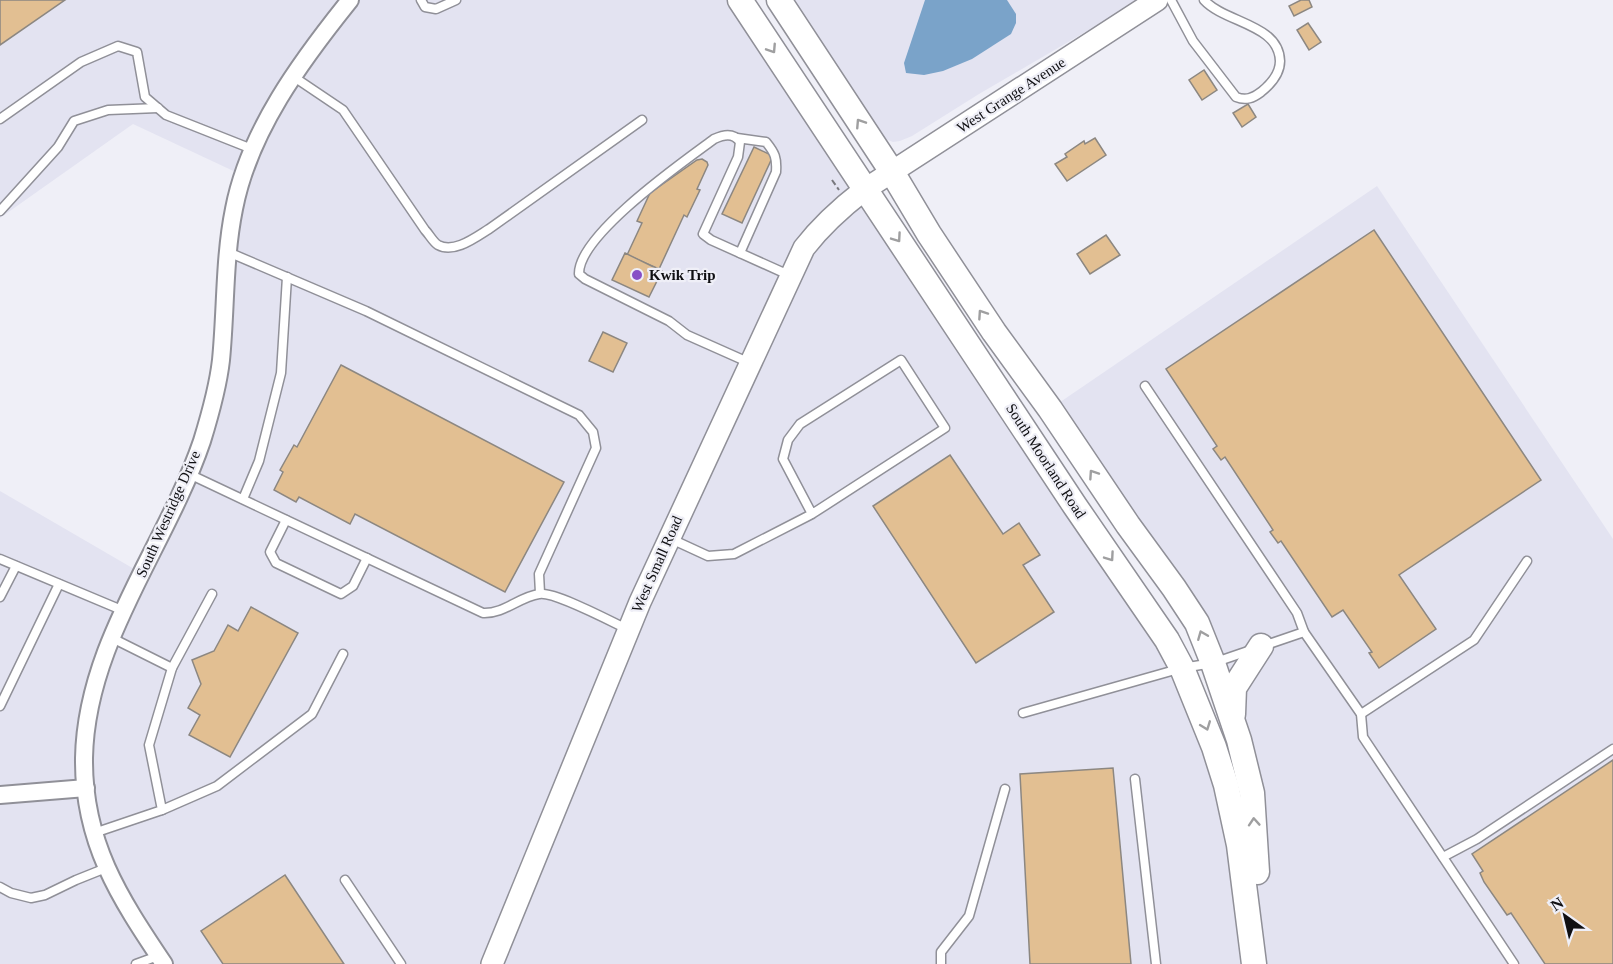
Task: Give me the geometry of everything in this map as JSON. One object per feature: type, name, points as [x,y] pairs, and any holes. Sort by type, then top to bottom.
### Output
[{"type":"main road","name":"South Moorland Road","points":[[740,0],[829,133],[864,190],[1167,640],[1182,668],[1214,747],[1226,785],[1239,845],[1256,964]]},
{"type":"main road","name":"South Moorland Road","points":[[779,0],[994,332],[1050,409],[1197,623],[1239,740],[1252,793],[1262,943],[1256,964]]},
{"type":"main road","points":[[1233,726],[1234,688],[1261,646]]},
{"type":"street","name":"South Westridge Drive","points":[[161,960],[126,908],[106,868],[94,833],[86,788],[85,739],[90,705],[104,655],[189,474],[214,401],[221,362],[228,252],[234,207],[252,149],[272,110],[330,25],[350,0]]},
{"type":"street","name":"West Grange Avenue","points":[[864,190],[1157,0]]},
{"type":"street","name":"West Small Road","points":[[492,964],[629,630],[790,276],[804,248],[814,235],[864,190]]},
{"type":"street","points":[[0,795],[86,788]]},
{"type":"lane","points":[[421,0],[425,8],[436,9],[456,0]]},
{"type":"lane","points":[[1171,0],[1193,41],[1236,97],[1242,100],[1251,98],[1271,84],[1278,74],[1279,52],[1264,32],[1226,16],[1211,8],[1204,0]]},
{"type":"lane","points":[[0,119],[81,62],[118,46],[137,52],[145,97],[166,115],[252,149]]},
{"type":"lane","points":[[294,77],[343,110],[425,230],[438,245],[451,248],[470,241],[489,229],[642,120]]},
{"type":"lane","points":[[0,210],[58,147],[74,121],[108,110],[158,108]]},
{"type":"lane","points":[[740,253],[776,172],[777,160],[776,154],[766,142],[723,135],[636,198],[589,248],[579,265],[579,274],[669,321],[687,335],[751,363]]},
{"type":"lane","points":[[737,138],[741,148],[738,157],[703,234],[711,240],[790,276]]},
{"type":"lane","points":[[228,252],[366,311],[579,415],[593,432],[596,448],[539,574],[540,593]]},
{"type":"lane","points":[[243,499],[259,460],[281,373],[287,277]]},
{"type":"lane","points":[[669,538],[708,556],[734,554],[812,514],[945,428],[901,360],[800,424],[788,440],[783,459],[812,514]]},
{"type":"lane","points":[[1144,386],[1296,613],[1304,632],[1361,714],[1363,737],[1514,964]]},
{"type":"lane","points":[[189,474],[483,613],[494,614],[540,593],[559,598],[629,630]]},
{"type":"lane","points":[[286,520],[270,552],[276,563],[341,594],[353,586],[367,558]]},
{"type":"lane","points":[[0,559],[124,611]]},
{"type":"lane","points":[[1361,714],[1474,640],[1527,561]]},
{"type":"lane","points":[[0,597],[16,566]]},
{"type":"lane","points":[[0,706],[59,584]]},
{"type":"lane","points":[[162,810],[149,745],[172,668],[212,594]]},
{"type":"lane","points":[[1023,713],[1182,668],[1213,663],[1304,632]]},
{"type":"lane","points":[[112,638],[172,668]]},
{"type":"lane","points":[[94,833],[162,810],[217,786],[312,714],[343,654]]},
{"type":"lane","points":[[1443,857],[1477,839],[1613,749]]},
{"type":"lane","points":[[1135,780],[1156,964]]},
{"type":"lane","points":[[941,964],[941,952],[969,916],[1005,789]]},
{"type":"lane","points":[[0,887],[11,893],[31,898],[45,895],[76,879],[106,868]]},
{"type":"lane","points":[[345,880],[401,964]]},
{"type":"lane","points":[[136,964],[161,960]]},
{"type":"shaded area","points":[[0,0],[740,0],[1196,701],[1253,964],[0,964],[0,491],[141,573],[201,442],[242,175],[133,124],[0,218]]},
{"type":"shaded area","points":[[789,0],[1140,0],[912,136],[893,142],[883,138]]},
{"type":"shaded area","points":[[1377,186],[1613,539],[1613,964],[1259,964],[1262,943],[1252,793],[1213,663],[1050,409]]},
{"type":"water","points":[[925,0],[1007,0],[1016,14],[1016,23],[1011,34],[972,59],[943,71],[924,75],[906,73],[904,63]]},
{"type":"building","points":[[0,0],[65,0],[0,45]]},
{"type":"building","points":[[1301,0],[1309,0],[1312,7],[1294,16],[1289,6]]},
{"type":"building","points":[[1308,23],[1321,42],[1309,50],[1297,30]]},
{"type":"building","points":[[1204,70],[1217,90],[1202,100],[1189,80]]},
{"type":"building","points":[[1248,104],[1256,117],[1242,127],[1233,113]]},
{"type":"building","points":[[1095,138],[1106,155],[1067,181],[1055,164],[1067,157],[1065,154],[1084,141],[1085,144]]},
{"type":"building","points":[[754,147],[773,156],[742,223],[722,214]]},
{"type":"building","name":"Kwik Trip","points":[[702,159],[708,165],[697,189],[700,190],[687,217],[684,215],[659,269],[627,255],[642,223],[637,221],[650,193],[697,160]]},
{"type":"building","points":[[1374,230],[1541,480],[1399,575],[1436,629],[1379,668],[1369,653],[1372,652],[1343,610],[1332,617],[1281,541],[1278,543],[1270,532],[1273,530],[1225,457],[1221,460],[1213,449],[1217,446],[1166,369]]},
{"type":"building","points":[[1106,235],[1120,255],[1090,274],[1077,254]]},
{"type":"building","name":"Kwik Trip","points":[[625,253],[662,271],[649,297],[612,280]]},
{"type":"building","points":[[603,332],[627,343],[613,372],[589,361]]},
{"type":"building","points":[[341,365],[564,482],[505,592],[355,514],[350,524],[299,497],[296,502],[274,490],[283,472],[280,470],[294,445],[297,447]]},
{"type":"building","points":[[950,455],[1003,534],[1019,523],[1040,555],[1023,565],[1054,612],[976,663],[873,506]]},
{"type":"building","points":[[251,607],[298,633],[230,757],[189,735],[200,715],[188,708],[201,684],[192,660],[214,651],[228,625],[238,631]]},
{"type":"building","points":[[1613,760],[1613,964],[1545,964],[1511,913],[1507,915],[1484,882],[1480,873],[1483,871],[1472,854]]},
{"type":"building","points":[[1113,768],[1131,964],[1030,964],[1020,774]]},
{"type":"building","points":[[285,875],[344,964],[223,964],[201,931]]},
{"type":"place","name":"Kwik Trip","points":[[637,275]]}]
